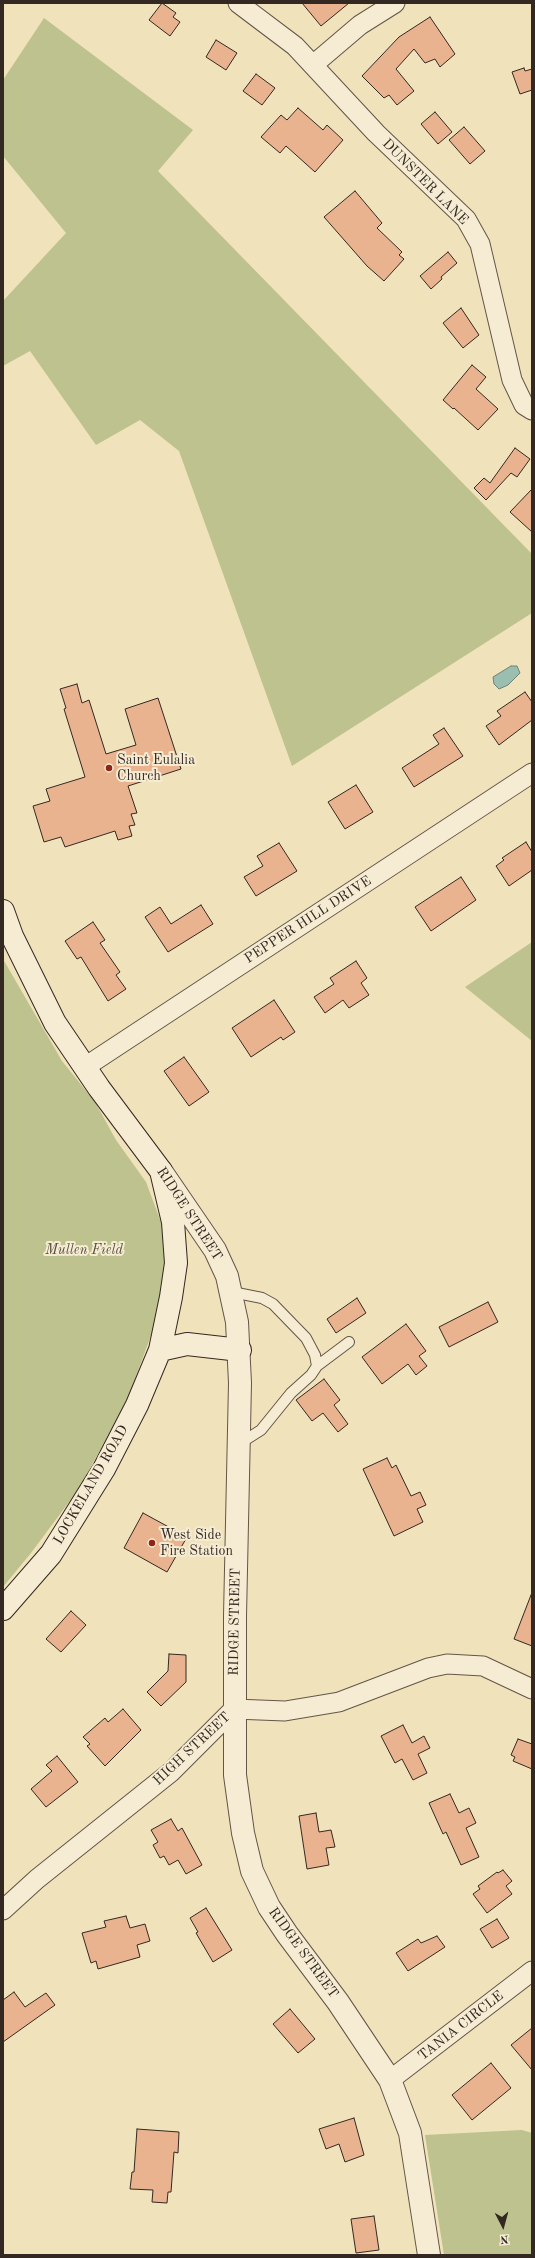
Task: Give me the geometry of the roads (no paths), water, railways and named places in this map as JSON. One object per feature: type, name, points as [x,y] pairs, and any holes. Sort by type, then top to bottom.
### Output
[{"type":"street","name":"DUNSTER LANE","points":[[238,3],[295,46],[376,133],[466,219],[480,244],[512,380],[524,404],[532,410]]},
{"type":"street","points":[[313,65],[360,25],[395,3]]},
{"type":"street","name":"PEPPER HILL DRIVE","points":[[85,1067],[532,773]]},
{"type":"street","name":"RIDGE STREET","points":[[3,911],[12,936],[55,1023],[85,1067],[161,1171],[215,1250],[232,1292],[240,1350],[234,1709],[235,1775],[243,1833],[252,1871],[269,1907],[298,1952],[338,2002],[390,2080],[410,2133],[429,2255]]},
{"type":"street","name":"LOCKELAND ROAD","points":[[3,1609],[51,1554],[92,1489],[137,1405],[160,1350],[171,1297],[176,1263],[173,1222],[161,1171]]},
{"type":"street","points":[[160,1350],[187,1344],[240,1350]]},
{"type":"street","name":"HIGH STREET","points":[[3,1910],[37,1879],[171,1772],[234,1709],[284,1711],[339,1702],[428,1668],[447,1664],[483,1666],[532,1689]]},
{"type":"street","name":"TANIA CIRCLE","points":[[390,2080],[532,1971]]},
{"type":"lane","points":[[232,1292],[262,1298],[273,1304],[306,1338],[314,1355],[317,1366]]},
{"type":"lane","points":[[239,1444],[268,1424],[291,1393],[311,1375],[317,1366],[349,1342]]},
{"type":"place","name":"Saint Eulalia Church","points":[[109,768]]},
{"type":"place","name":"West Side Fire Station","points":[[152,1543]]},
{"type":"park label","name":"Mullen Field","points":[[84,1250]]}]
